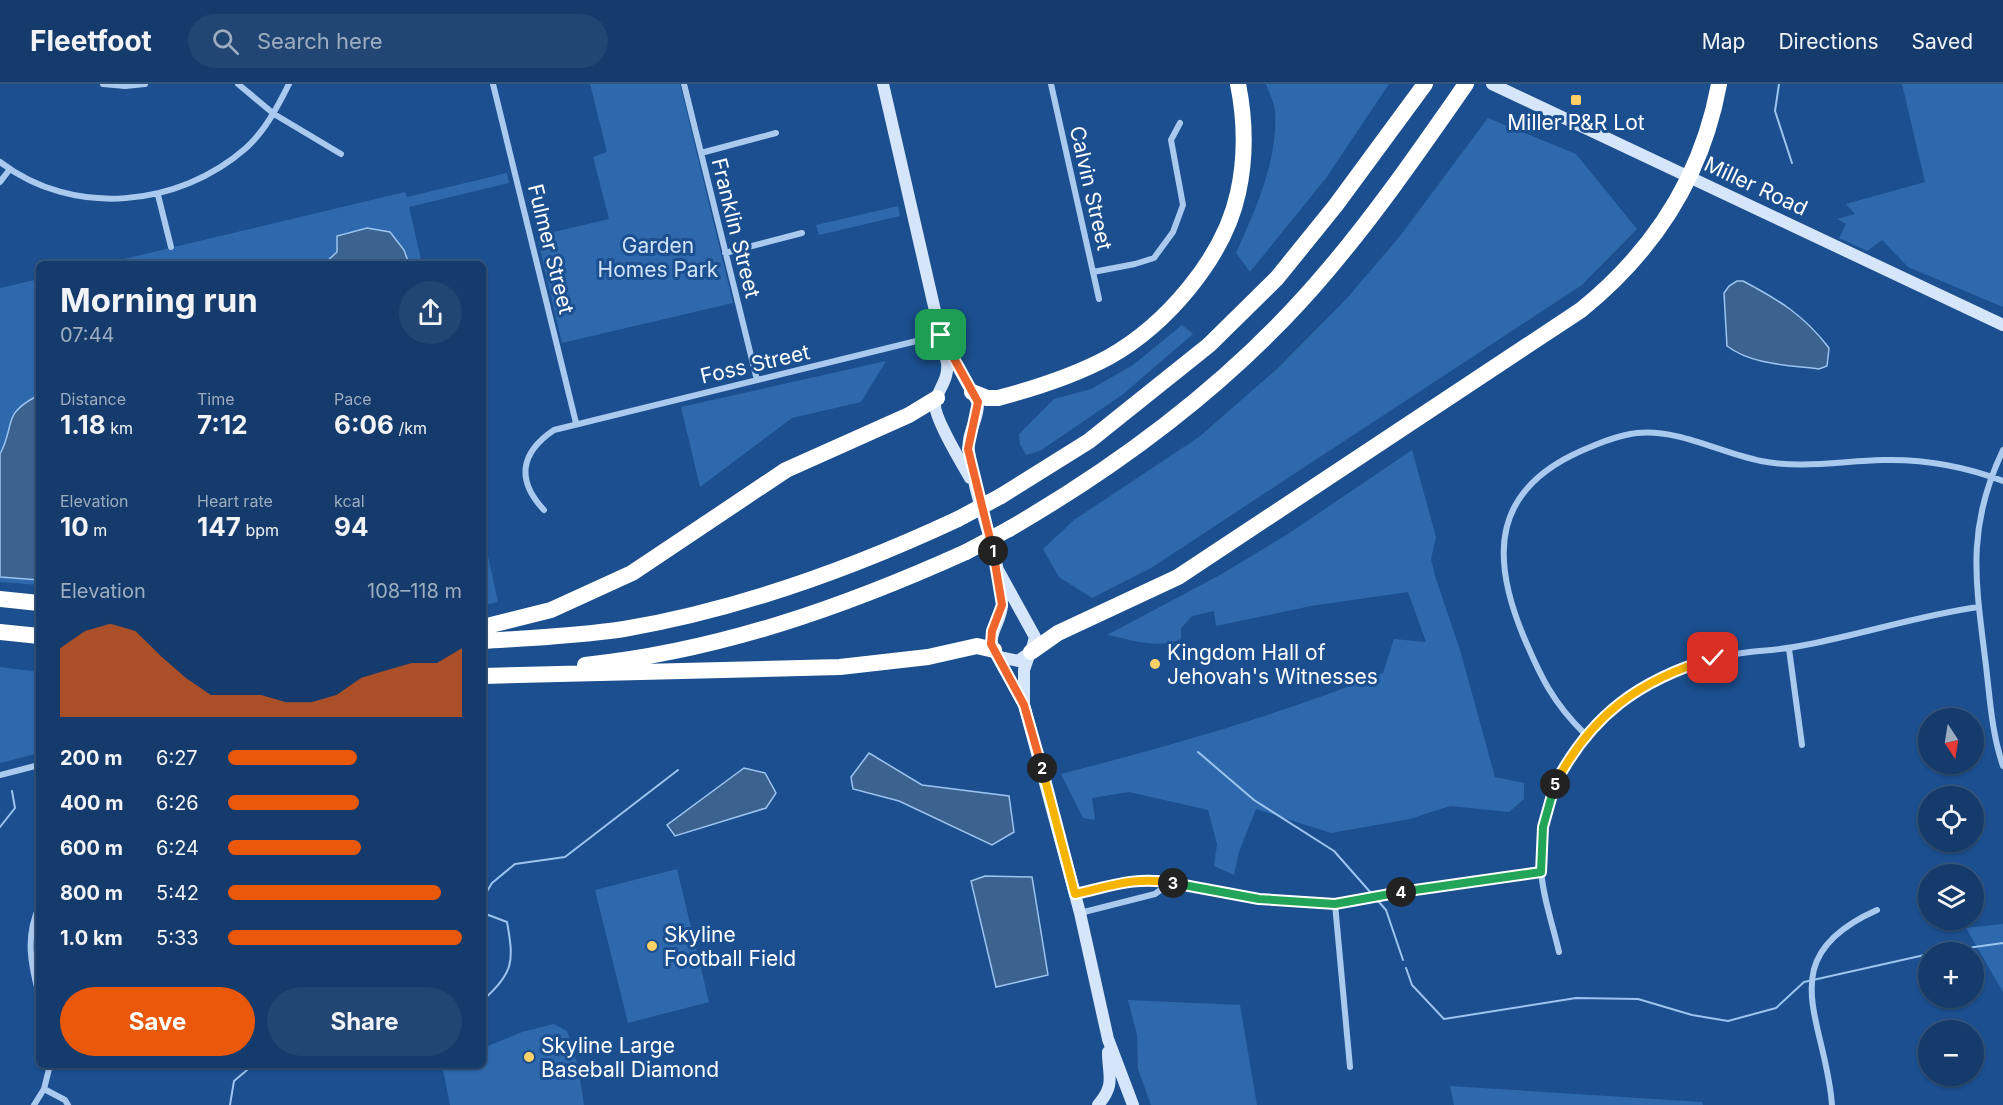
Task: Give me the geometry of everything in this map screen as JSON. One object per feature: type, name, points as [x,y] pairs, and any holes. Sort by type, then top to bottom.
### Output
[{"type":"highway","points":[[971,391],[987,398],[998,398],[1066,378],[1124,347],[1163,315],[1188,290],[1215,247],[1238,193],[1244,134],[1238,84]]},
{"type":"highway","points":[[486,641],[622,629],[729,606],[815,580],[897,547],[1001,496],[1089,441],[1209,345],[1277,278],[1336,205],[1425,84]]},
{"type":"highway","points":[[486,676],[594,664],[735,638],[833,608],[966,552],[1009,529],[1114,464],[1148,439],[1236,364],[1277,325],[1327,271],[1374,213],[1466,84]]},
{"type":"highway","points":[[1030,653],[1058,633],[1178,577],[1581,310],[1605,291],[1642,254],[1668,218],[1689,176],[1714,113],[1719,84]]},
{"type":"highway","points":[[486,626],[551,610],[632,573],[786,470],[909,415],[939,395]]},
{"type":"highway","points":[[0,599],[36,603]]},
{"type":"highway","points":[[0,632],[36,636]]},
{"type":"highway","points":[[486,676],[840,667],[905,661],[977,646],[994,651]]},
{"type":"main road","points":[[883,84],[942,336],[947,368],[935,412],[975,487]]},
{"type":"main road","name":"Miller Road","points":[[1493,84],[2003,325]]},
{"type":"main road","points":[[942,336],[978,402],[968,449],[975,487],[998,570],[1002,605],[991,637],[994,651],[1024,705],[1080,913],[1108,1039],[1131,1101]]},
{"type":"main road","points":[[939,395],[953,386],[971,391]]},
{"type":"main road","points":[[943,425],[956,429],[969,425],[974,420]]},
{"type":"main road","points":[[998,570],[1035,637],[1024,670],[1024,705]]},
{"type":"main road","points":[[996,625],[1008,618],[1016,617],[1029,624]]},
{"type":"main road","points":[[994,651],[1011,661],[1030,653]]},
{"type":"main road","points":[[1102,1100],[1111,1085],[1108,1039]]},
{"type":"main road","points":[[1102,1100],[1119,1094],[1131,1101]]},
{"type":"street","points":[[103,84],[145,84]]},
{"type":"street","points":[[238,84],[274,114],[341,154]]},
{"type":"street","points":[[0,162],[40,185],[99,199],[126,200],[158,195],[212,172],[247,147],[274,114],[290,84]]},
{"type":"street","name":"Fulmer Street","points":[[493,84],[576,423]]},
{"type":"street","name":"Franklin Street","points":[[684,84],[757,380]]},
{"type":"street","name":"Calvin Street","points":[[1051,84],[1099,299]]},
{"type":"street","points":[[1094,272],[1154,258],[1173,232],[1183,205],[1172,140],[1180,123]]},
{"type":"street","points":[[700,153],[776,133]]},
{"type":"street","points":[[0,182],[9,169]]},
{"type":"street","points":[[158,195],[171,247]]},
{"type":"street","points":[[725,253],[802,233]]},
{"type":"street","name":"Foss Street","points":[[544,510],[530,494],[525,479],[525,467],[537,442],[554,430],[942,336]]},
{"type":"street","points":[[1586,734],[1553,699],[1540,677],[1505,587],[1504,535],[1512,512],[1528,488],[1546,469],[1597,444],[1638,433],[1666,434],[1689,439],[1762,461],[1812,465],[1915,460],[1952,465],[2003,481]]},
{"type":"street","points":[[2003,450],[1981,504],[1977,535],[1979,608],[1994,734],[2003,766]]},
{"type":"street","points":[[1559,952],[1541,872],[1543,827],[1550,796],[1568,758],[1586,734],[1612,708],[1690,665],[1734,654],[1789,649],[1944,612],[1979,608]]},
{"type":"street","points":[[1789,649],[1802,745]]},
{"type":"street","points":[[0,775],[36,766]]},
{"type":"street","points":[[1075,894],[1152,879],[1259,899],[1335,904],[1444,884],[1541,872]]},
{"type":"street","points":[[1080,913],[1155,894],[1170,883]]},
{"type":"street","points":[[1335,904],[1350,1067]]},
{"type":"street","points":[[1832,1105],[1830,1083],[1812,1008],[1810,986],[1823,950],[1838,932],[1877,910]]},
{"type":"street","points":[[36,913],[29,948],[36,981]]},
{"type":"street","points":[[34,1105],[44,1089],[49,1068]]},
{"type":"street","points":[[44,1089],[65,1100],[68,1105]]},
{"type":"green space","name":"Garden Homes Park","points":[[590,84],[680,84],[733,303],[562,343],[537,236],[609,219],[593,157],[607,152]]},
{"type":"green space","points":[[1266,84],[1389,84],[1326,178],[1250,272],[1236,253],[1264,184],[1273,148],[1275,111]]},
{"type":"green space","points":[[1902,84],[2003,84],[2003,307],[1908,267],[1882,240],[1867,251],[1839,238],[1846,224],[1837,219],[1855,214],[1846,204],[1925,182]]},
{"type":"green space","points":[[1488,118],[1576,154],[1637,229],[1582,285],[1151,568],[1092,598],[1059,577],[1043,549],[1074,520],[1199,437],[1277,369],[1348,297],[1400,236]]},
{"type":"green space","points":[[507,173],[509,183],[409,207],[421,261],[116,261],[405,192],[407,197]]},
{"type":"green space","points":[[898,206],[900,216],[819,235],[816,225]]},
{"type":"green space","points":[[36,280],[36,585],[0,582],[0,288]]},
{"type":"green space","points":[[1182,325],[1193,334],[1122,395],[1040,451],[1026,455],[1020,444],[1019,434],[1054,399],[1091,389],[1133,365]]},
{"type":"green space","points":[[886,361],[861,402],[792,418],[700,487],[681,407]]},
{"type":"green space","points":[[1412,450],[1436,537],[1431,559],[1435,576],[1460,650],[1495,777],[1524,783],[1524,799],[1509,812],[1450,806],[1410,819],[1331,833],[1256,809],[1239,852],[1234,875],[1214,866],[1217,844],[1208,810],[1129,792],[1092,798],[1095,820],[1083,818],[1061,774],[1224,729],[1304,703],[1383,673],[1394,639],[1426,642],[1408,592],[1311,606],[1216,626],[1214,611],[1192,616],[1181,628],[1181,639],[1164,644],[1144,643],[1107,635],[1220,575],[1288,534]]},
{"type":"green space","points":[[486,547],[498,602],[486,604]]},
{"type":"green space","points":[[0,667],[36,672],[36,754],[0,763]]},
{"type":"green space","name":"Skyline Football Field","points":[[677,869],[709,1002],[628,1023],[595,890]]},
{"type":"green space","points":[[2003,924],[2003,992],[1984,959],[1984,942],[1974,942],[1967,930],[1984,930],[1984,926]]},
{"type":"green space","points":[[1128,1000],[1240,1005],[1257,1105],[1151,1105],[1138,1069],[1137,1035]]},
{"type":"green space","name":"Skyline Large Baseball Diamond","points":[[554,1024],[567,1031],[578,1066],[584,1105],[450,1105],[443,1068],[486,1068],[486,1047],[522,1032]]},
{"type":"green space","points":[[1450,1086],[1702,1102],[1703,1105],[1454,1105]]},
{"type":"shaded area","points":[[367,228],[390,232],[404,250],[408,261],[327,261],[337,252],[337,236]]},
{"type":"shaded area","points":[[1737,281],[1743,281],[1768,295],[1810,326],[1829,348],[1827,366],[1819,369],[1759,361],[1727,346],[1724,293]]},
{"type":"shaded area","points":[[36,397],[36,580],[0,577],[0,454],[14,415]]},
{"type":"shaded area","points":[[869,753],[922,785],[1009,796],[1014,832],[992,845],[899,801],[853,789],[851,777]]},
{"type":"shaded area","points":[[744,768],[765,773],[776,793],[766,808],[675,836],[667,825]]},
{"type":"shaded area","points":[[985,876],[1032,877],[1048,975],[996,987],[971,881]]},
{"type":"waterway","points":[[1779,84],[1775,111],[1792,163]]},
{"type":"waterway","points":[[1198,752],[1254,800],[1334,851],[1386,910],[1403,960]]},
{"type":"waterway","points":[[486,893],[492,883],[515,864],[565,857],[678,770]]},
{"type":"waterway","points":[[0,827],[15,808],[12,791]]},
{"type":"waterway","points":[[486,914],[507,922],[511,947],[511,957],[506,974],[486,997]]},
{"type":"waterway","points":[[1984,946],[2003,943]]},
{"type":"waterway","points":[[1406,968],[1412,985],[1444,1019],[1576,998],[1638,999],[1692,1015],[1728,1021],[1776,1008],[1804,982],[1918,956]]},
{"type":"waterway","points":[[230,1105],[234,1081],[249,1068]]},
{"type":"place","name":"Miller P&R Lot","points":[[1576,100]]},
{"type":"place","name":"Kingdom Hall of Jehovah's Witnesses","points":[[1155,664]]},
{"type":"place","name":"Skyline Football Field","points":[[652,946]]},
{"type":"place","name":"Skyline Large Baseball Diamond","points":[[529,1057]]},
{"type":"route","points":[[941,335],[978,402],[979,409],[970,432],[968,449],[975,487],[998,570],[1002,605],[999,618],[992,631],[991,644],[1024,705],[1075,894],[1152,879],[1259,899],[1335,904],[1444,884],[1541,872],[1540,850],[1550,796],[1568,758],[1586,734],[1612,708],[1638,691],[1690,665],[1713,658]]}]
